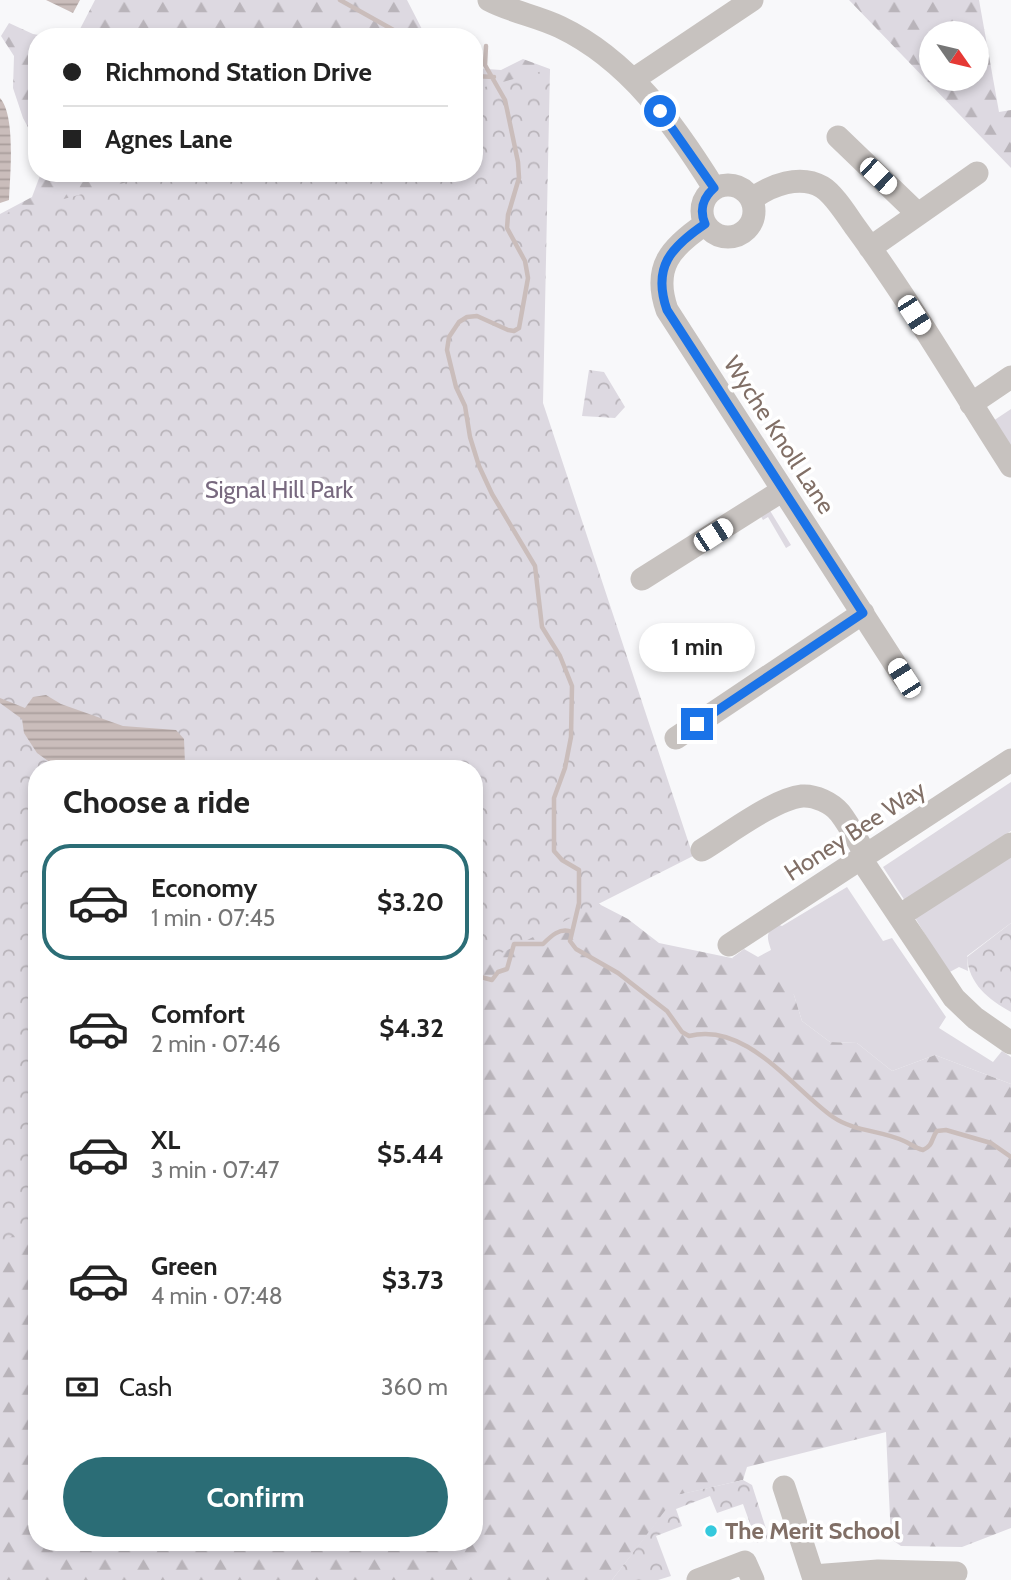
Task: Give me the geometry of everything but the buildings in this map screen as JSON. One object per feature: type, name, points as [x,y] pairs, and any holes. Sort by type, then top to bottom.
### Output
[{"type":"street","points":[[489,0],[576,35],[622,67],[654,103],[714,188]]},
{"type":"street","points":[[634,79],[752,0]]},
{"type":"street","points":[[838,137],[918,214]]},
{"type":"street","points":[[870,248],[977,173]]},
{"type":"street","points":[[752,199],[767,188],[790,182],[808,182],[823,187],[870,248],[1011,466]]},
{"type":"street","points":[[731,184],[740,187],[752,199],[754,216],[751,225],[737,236],[719,236],[705,224],[702,208],[708,193],[714,188],[731,184]]},
{"type":"street","name":"Wyche Knoll Lane","points":[[705,224],[678,244],[669,255],[662,277],[667,310],[904,678]]},
{"type":"street","points":[[971,404],[1011,377]]},
{"type":"street","points":[[642,579],[783,490]]},
{"type":"street","points":[[676,738],[863,613]]},
{"type":"street","name":"Honey Bee Way","points":[[729,945],[1011,760]]},
{"type":"street","points":[[702,850],[789,799],[811,796],[829,804],[839,812],[899,916],[960,1006],[1011,1043]]},
{"type":"street","points":[[899,916],[1011,844]]},
{"type":"street","points":[[784,1487],[813,1576],[878,1571],[945,1575]]},
{"type":"street","points":[[698,1580],[745,1563],[753,1580]]},
{"type":"green space","points":[[95,0],[407,0],[421,28],[81,28]]},
{"type":"green space","points":[[849,0],[979,0],[983,21],[919,21],[919,73]]},
{"type":"green space","points":[[9,23],[28,32],[28,127],[13,88],[14,56],[1,36]]},
{"type":"green space","points":[[989,56],[999,112],[1011,110],[1011,168],[937,91],[989,91]]},
{"type":"green space","points":[[523,59],[550,69],[518,278],[599,904],[628,919],[659,943],[765,965],[794,995],[802,1021],[830,1042],[857,1043],[892,1071],[935,1055],[1011,1084],[1011,1528],[962,1547],[901,1546],[891,1539],[886,1432],[747,1467],[743,1480],[678,1495],[612,1580],[0,1580],[0,758],[28,772],[28,1551],[483,1551],[483,760],[467,760],[0,253],[0,214],[32,197],[38,182],[483,182],[483,69],[501,70]]},
{"type":"green space","name":"Signal Hill Park","points":[[550,69],[543,403],[693,856],[483,962],[483,760],[28,760],[28,1226],[0,1244],[0,216],[127,182],[483,182],[483,88]]},
{"type":"green space","points":[[589,370],[604,372],[625,407],[615,418],[582,416]]},
{"type":"green space","points":[[1011,409],[1011,448],[993,421]]},
{"type":"green space","points":[[769,509],[791,545],[786,548],[768,517],[763,520],[760,515]]},
{"type":"green space","points":[[1011,782],[1011,831],[905,901],[883,867]]},
{"type":"green space","points":[[1011,851],[1011,923],[967,956],[968,971],[959,967],[948,973],[914,916]]},
{"type":"green space","points":[[847,887],[883,941],[892,938],[946,1017],[939,1028],[993,1062],[1002,1051],[1011,1057],[1011,1084],[935,1055],[892,1071],[857,1043],[830,1042],[802,1021],[794,995],[732,958],[744,949],[758,957],[771,950],[768,936],[773,927],[777,924],[782,926]]},
{"type":"green space","points":[[1011,923],[1011,1012],[981,990],[971,975],[967,957]]},
{"type":"green space","points":[[743,1480],[752,1485],[769,1538],[757,1543],[743,1504],[717,1513],[710,1496],[676,1509],[682,1526],[656,1536],[671,1576],[658,1580],[612,1580],[677,1495]]},
{"type":"shaded area","points":[[46,0],[80,0],[73,13]]},
{"type":"shaded area","points":[[0,98],[8,118],[11,147],[9,200],[0,203]]},
{"type":"shaded area","points":[[46,695],[61,704],[123,726],[176,730],[184,739],[185,760],[47,760],[37,753],[24,733],[22,719],[0,703],[0,698],[25,708],[33,697]]},
{"type":"waterway","points":[[340,0],[390,28]]},
{"type":"waterway","points":[[486,46],[485,65],[505,100],[518,162],[519,178],[507,228],[525,261],[528,278],[519,328],[508,330],[477,316],[467,317],[459,322],[449,337],[447,350],[456,387],[465,406],[470,437],[479,466],[492,494],[535,566],[542,627],[560,656],[572,686],[571,737],[565,768],[554,798],[554,851],[562,860],[579,870],[579,903],[570,941],[576,949],[618,973],[667,1011],[682,1032],[689,1036],[710,1034],[730,1038],[749,1047],[841,1122],[895,1137],[923,1150],[931,1144],[937,1131],[946,1130],[991,1143],[1011,1157]]},
{"type":"waterway","points":[[483,76],[494,77]]},
{"type":"waterway","points":[[483,978],[492,980],[498,972],[507,969],[514,944],[543,944],[560,931],[572,932]]},
{"type":"place","name":"The Merit School","points":[[711,1531]]},
{"type":"route","points":[[660,111],[714,188],[704,200],[702,216],[705,224],[678,244],[664,267],[661,288],[667,310],[863,613],[697,724]]}]
